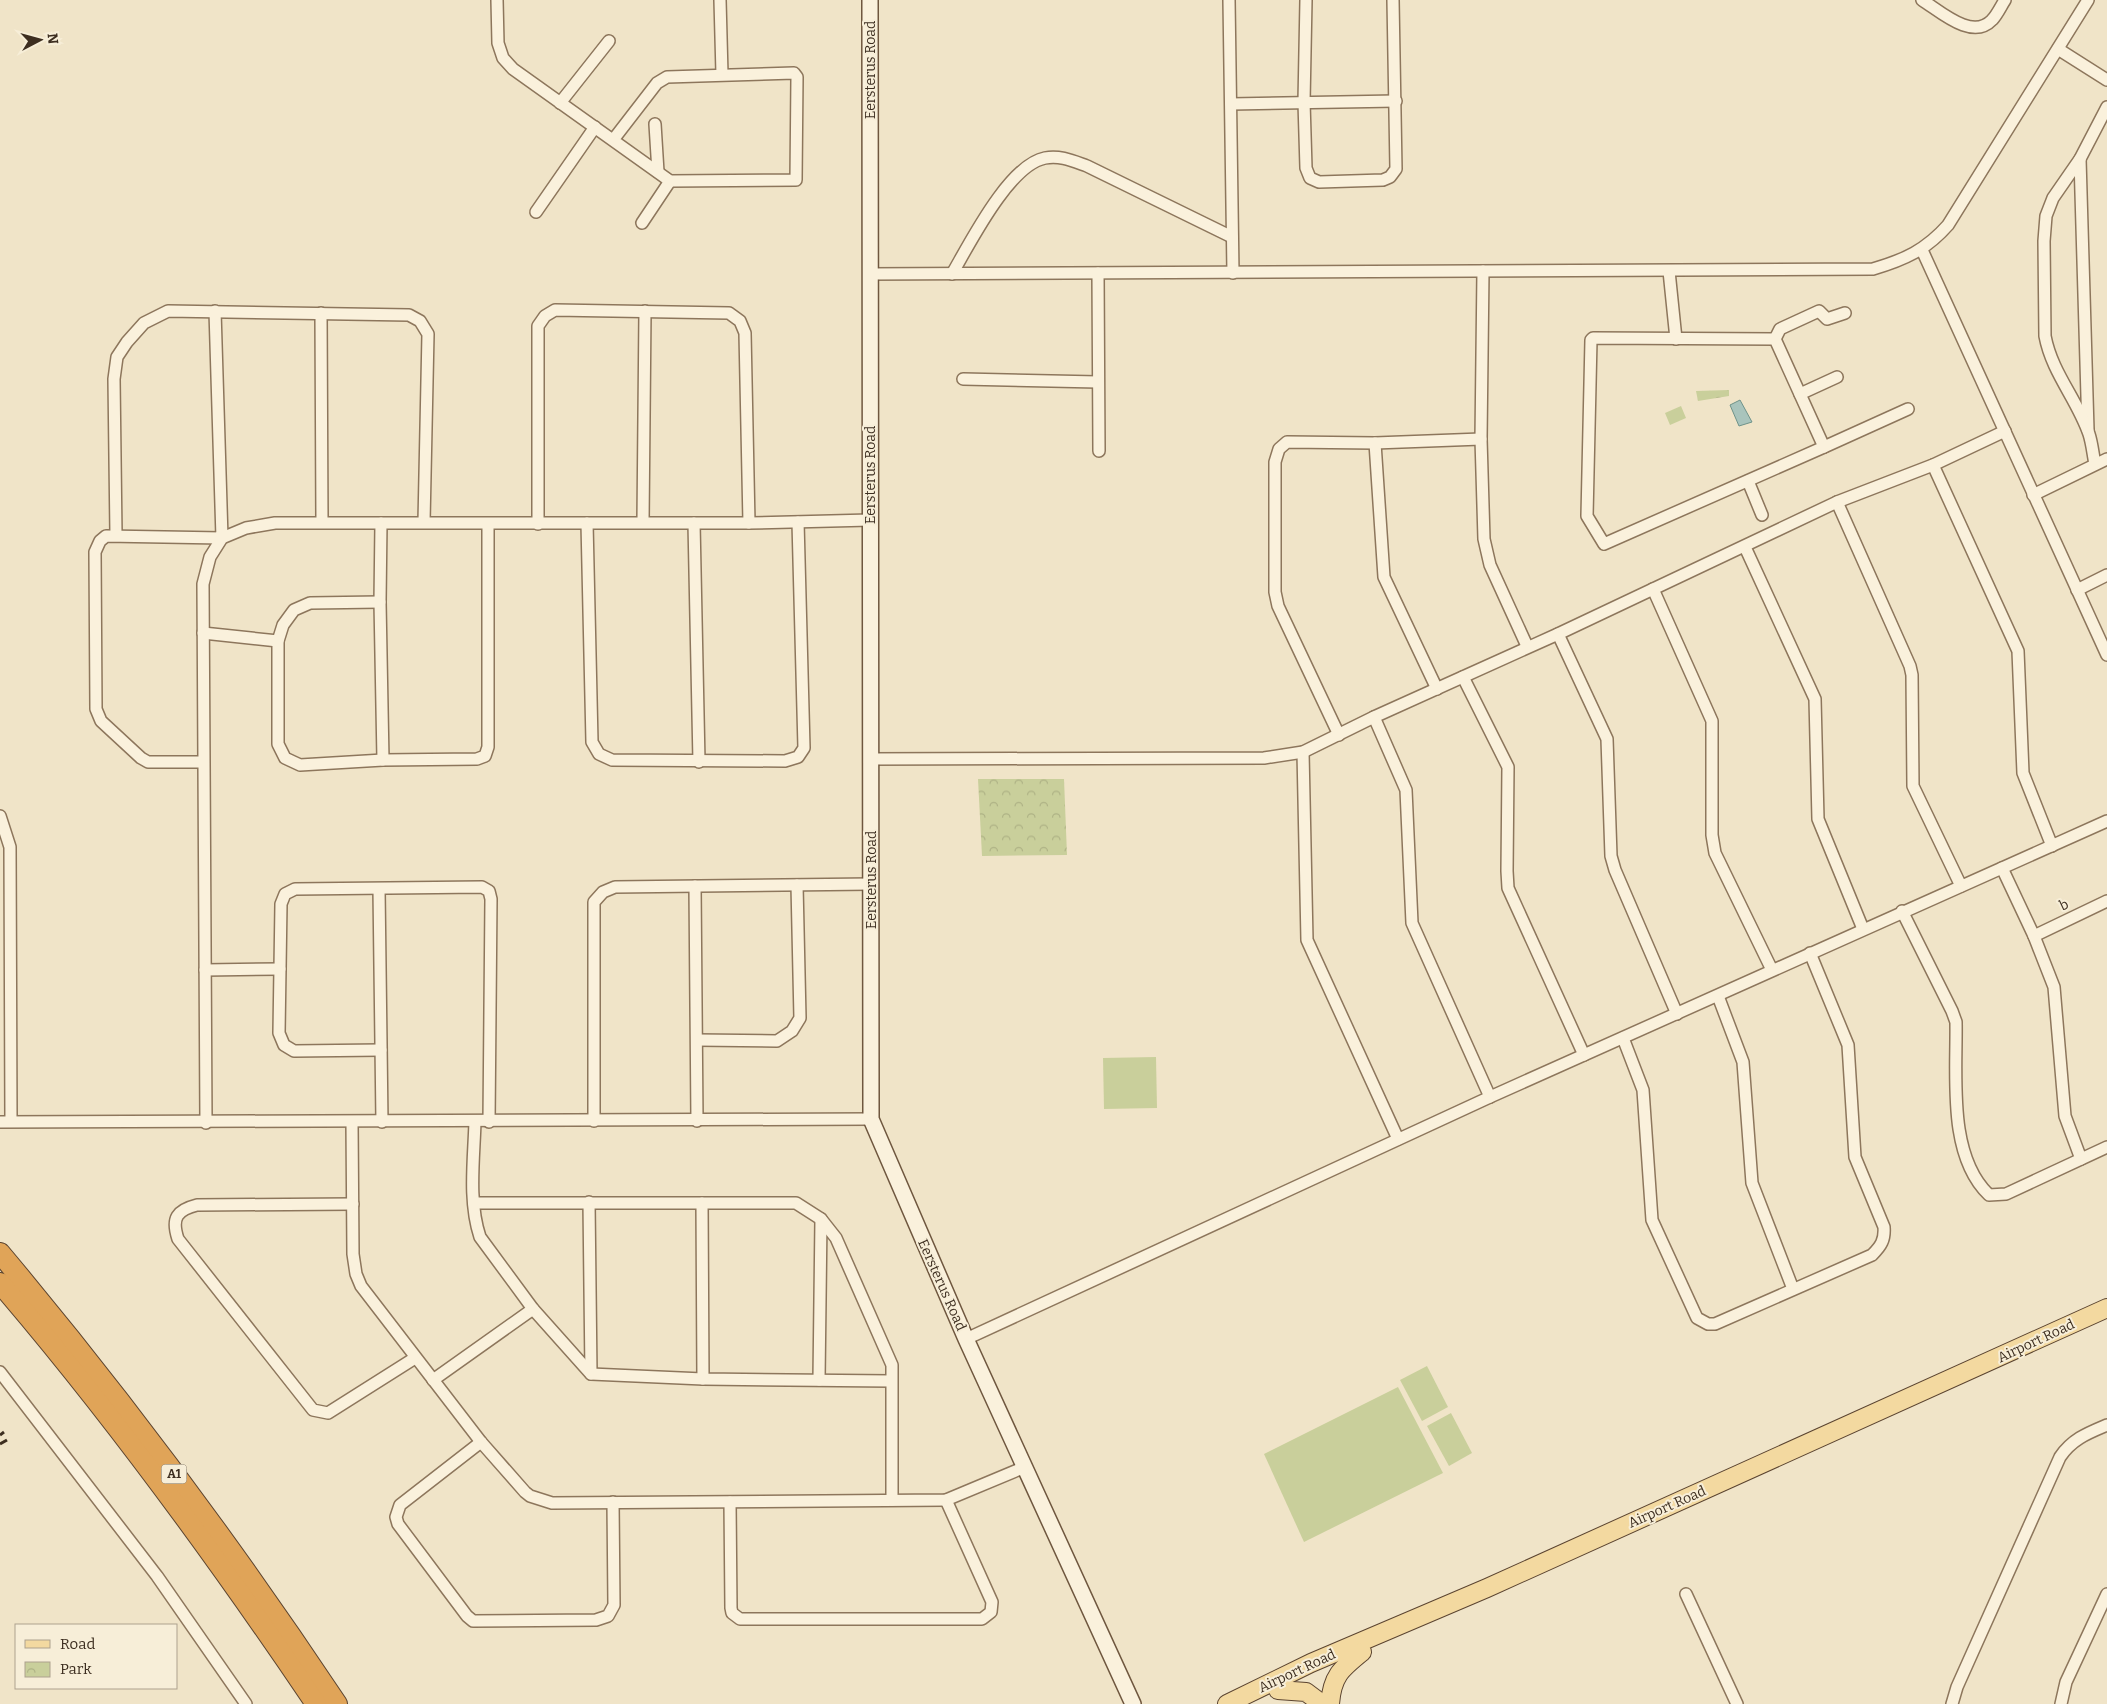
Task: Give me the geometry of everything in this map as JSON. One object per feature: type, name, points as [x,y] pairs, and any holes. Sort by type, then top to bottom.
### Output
[{"type":"highway","name":"A1","points":[[0,1253],[149,1440],[278,1616],[337,1704]]},
{"type":"highway","name":"A1","points":[[0,1283],[136,1454],[264,1626],[316,1704]]},
{"type":"main road","name":"Airport Road","points":[[1227,1704],[1311,1663],[1487,1588],[2107,1308]]},
{"type":"main road","points":[[1247,1704],[1437,1618],[1487,1588]]},
{"type":"main road","points":[[1330,1704],[1332,1687],[1337,1674],[1362,1652]]},
{"type":"main road","points":[[1278,1690],[1306,1692],[1322,1704]]},
{"type":"street","points":[[497,0],[498,44],[503,58],[513,68],[560,102],[613,140],[658,172],[670,181],[796,180],[796,74],[722,74],[667,77],[657,83],[613,140]]},
{"type":"street","points":[[720,0],[722,74]]},
{"type":"street","name":"Eersterus Road","points":[[870,0],[870,1119],[903,1199],[1133,1704]]},
{"type":"street","points":[[1229,0],[1233,273]]},
{"type":"street","points":[[1306,0],[1304,102],[1306,168],[1310,178],[1319,182],[1383,180],[1390,177],[1396,169],[1393,0]]},
{"type":"street","points":[[1922,0],[1966,26],[1979,28],[1992,21],[2005,0]]},
{"type":"street","points":[[870,274],[1858,271],[1873,269],[1902,261],[1922,250],[1948,225],[2088,0]]},
{"type":"street","points":[[560,102],[608,41]]},
{"type":"street","points":[[2058,49],[2107,80]]},
{"type":"street","points":[[1231,104],[1396,101]]},
{"type":"street","points":[[2088,433],[2053,366],[2045,336],[2044,241],[2046,216],[2053,198],[2080,159],[2107,106]]},
{"type":"street","points":[[655,124],[658,172]]},
{"type":"street","points":[[536,212],[595,127]]},
{"type":"street","points":[[952,274],[996,201],[1026,166],[1045,158],[1065,158],[1087,166],[1232,237]]},
{"type":"street","points":[[2080,159],[2088,433],[2095,464]]},
{"type":"street","points":[[642,223],[670,181]]},
{"type":"street","points":[[1922,250],[2107,655]]},
{"type":"street","points":[[1483,271],[1481,438],[1484,539],[1490,565],[1527,646]]},
{"type":"street","points":[[1669,271],[1676,339]]},
{"type":"street","points":[[1098,273],[1099,451]]},
{"type":"street","points":[[538,524],[538,326],[546,316],[555,310],[729,314],[740,321],[745,333],[749,523]]},
{"type":"street","points":[[116,535],[114,379],[117,357],[144,323],[168,311],[409,315],[420,321],[428,334],[424,522]]},
{"type":"street","points":[[206,1123],[203,584],[210,557],[222,538],[215,311]]},
{"type":"street","points":[[643,522],[645,311]]},
{"type":"street","points":[[1824,447],[1775,340],[1778,330],[1819,311],[1827,319],[1845,313]]},
{"type":"street","points":[[321,313],[322,521]]},
{"type":"street","points":[[1775,340],[1593,338],[1591,340],[1588,519],[1604,544],[1908,409]]},
{"type":"street","points":[[1800,394],[1837,377]]},
{"type":"street","points":[[963,379],[1098,382]]},
{"type":"street","points":[[870,760],[1264,758],[1302,752],[1527,646],[1558,634],[1745,547],[1837,502],[1933,465],[2005,431]]},
{"type":"street","points":[[1339,735],[1278,606],[1274,579],[1275,462],[1279,448],[1287,442],[1375,443],[1481,438]]},
{"type":"street","points":[[1375,443],[1384,577],[1437,689]]},
{"type":"street","points":[[2033,495],[2107,459]]},
{"type":"street","points":[[1933,465],[2018,651],[2023,773],[2052,846]]},
{"type":"street","points":[[1748,481],[1762,515]]},
{"type":"street","points":[[1837,502],[1910,666],[1912,675],[1913,786],[1961,886]]},
{"type":"street","points":[[203,762],[148,762],[141,758],[101,720],[96,709],[95,552],[100,541],[106,536],[222,538],[246,528],[275,523],[322,521],[538,524],[643,522],[749,523],[870,520]]},
{"type":"street","points":[[587,523],[592,742],[599,754],[612,760],[786,762],[798,757],[804,748],[798,522]]},
{"type":"street","points":[[381,523],[380,602],[383,760]]},
{"type":"street","points":[[694,523],[699,762]]},
{"type":"street","points":[[380,602],[310,603],[294,610],[283,625],[278,641],[278,744],[285,758],[300,765],[383,760],[477,759],[485,756],[488,747],[488,524]]},
{"type":"street","points":[[1745,547],[1815,699],[1818,819],[1863,929]]},
{"type":"street","points":[[2077,590],[2107,575]]},
{"type":"street","points":[[1653,589],[1712,721],[1712,836],[1715,853],[1772,970]]},
{"type":"street","points":[[202,633],[278,641]]},
{"type":"street","points":[[1558,634],[1607,739],[1611,856],[1614,870],[1677,1014]]},
{"type":"street","points":[[1463,677],[1508,767],[1506,871],[1508,888],[1584,1055]]},
{"type":"street","points":[[1374,717],[1406,790],[1412,923],[1490,1097]]},
{"type":"street","points":[[1302,752],[1307,940],[1398,1139]]},
{"type":"street","points":[[0,816],[10,847],[4,1122],[206,1123],[870,1119]]},
{"type":"street","points":[[966,1339],[1490,1097],[1718,996],[1902,911],[2107,821]]},
{"type":"street","points":[[2002,868],[2034,936],[2054,987],[2066,1116],[2081,1159]]},
{"type":"street","points":[[594,1121],[594,902],[603,892],[614,887],[871,884]]},
{"type":"street","points":[[697,1040],[777,1040],[792,1031],[800,1018],[797,885]]},
{"type":"street","points":[[695,886],[697,1121]]},
{"type":"street","points":[[381,1050],[294,1051],[284,1045],[279,1033],[281,904],[285,894],[295,889],[482,887],[489,891],[491,899],[489,1122]]},
{"type":"street","points":[[379,889],[382,1122]]},
{"type":"street","name":"b","points":[[2034,936],[2107,901]]},
{"type":"street","points":[[1902,911],[1954,1016],[1960,1137],[1975,1178],[1982,1188],[1989,1195],[2006,1194],[2107,1147]]},
{"type":"street","points":[[1623,1038],[1643,1090],[1652,1220],[1697,1318],[1708,1324],[1715,1324],[1872,1255],[1881,1247],[1885,1236],[1884,1227],[1855,1157],[1848,1045],[1810,953]]},
{"type":"street","points":[[205,970],[280,969]]},
{"type":"street","points":[[1718,996],[1743,1062],[1752,1183],[1793,1289]]},
{"type":"street","points":[[475,1121],[474,1203],[476,1224],[480,1237],[533,1309],[591,1374],[703,1379],[892,1381]]},
{"type":"street","points":[[352,1122],[353,1254],[356,1274],[361,1286],[481,1442],[530,1496],[552,1502],[946,1500],[1025,1467]]},
{"type":"street","points":[[589,1202],[591,1374]]},
{"type":"street","points":[[474,1203],[796,1203],[821,1219],[836,1238],[888,1352],[892,1365],[892,1500]]},
{"type":"street","points":[[702,1203],[703,1379]]},
{"type":"street","points":[[352,1204],[197,1205],[184,1208],[176,1217],[174,1227],[178,1239],[313,1410],[328,1413],[415,1358]]},
{"type":"street","points":[[819,1380],[821,1219]]},
{"type":"street","points":[[433,1380],[533,1309]]},
{"type":"street","points":[[0,1372],[157,1576],[246,1704]]},
{"type":"street","points":[[1952,1704],[1956,1687],[2060,1456],[2068,1444],[2107,1425]]},
{"type":"street","points":[[481,1442],[400,1505],[396,1518],[398,1524],[473,1621],[596,1620],[608,1616],[614,1605],[613,1502]]},
{"type":"street","points":[[730,1502],[731,1608],[732,1613],[740,1619],[982,1619],[991,1612],[992,1602],[946,1500]]},
{"type":"street","points":[[1686,1594],[1737,1704]]},
{"type":"street","points":[[2062,1704],[2066,1682],[2107,1594]]},
{"type":"green space","points":[[1729,390],[1729,396],[1698,401],[1696,391]]},
{"type":"green space","points":[[1681,406],[1686,418],[1670,425],[1665,413]]},
{"type":"green space","points":[[978,779],[1064,779],[1067,855],[982,856]]},
{"type":"green space","points":[[1156,1057],[1157,1108],[1104,1109],[1103,1058]]},
{"type":"green space","points":[[1427,1366],[1448,1407],[1422,1421],[1400,1380]]},
{"type":"green space","points":[[1398,1387],[1443,1473],[1304,1542],[1264,1454]]},
{"type":"green space","points":[[1451,1413],[1472,1453],[1449,1466],[1427,1426]]},
{"type":"water","points":[[1740,400],[1752,422],[1739,426],[1730,405]]},
{"type":"railway","points":[[0,1435],[4,1432]]},
{"type":"railway","points":[[0,1444],[7,1440]]}]
